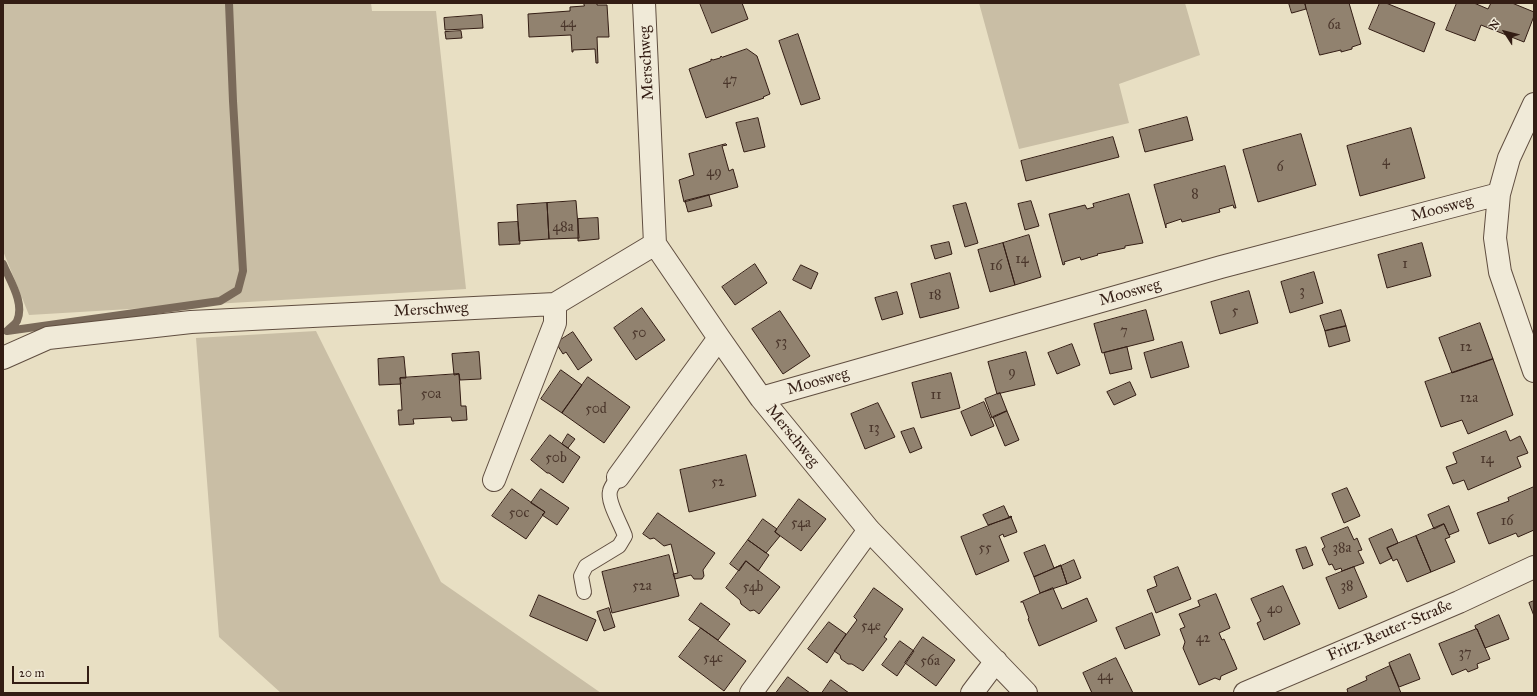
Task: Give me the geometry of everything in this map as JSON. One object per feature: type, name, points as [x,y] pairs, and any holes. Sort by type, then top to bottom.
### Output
[{"type":"street","name":"Merschweg","points":[[644,3],[655,244],[761,398],[869,530],[1026,693]]},
{"type":"street","points":[[1534,104],[1509,158],[1499,194],[1495,238],[1500,272],[1534,371]]},
{"type":"street","name":"Moosweg","points":[[761,398],[1213,269],[1499,194]]},
{"type":"street","name":"Merschweg","points":[[3,358],[48,338],[191,322],[555,304],[655,244]]},
{"type":"street","points":[[494,480],[555,323],[555,304]]},
{"type":"street","points":[[618,477],[719,338]]},
{"type":"street","points":[[751,693],[869,530]]},
{"type":"street","name":"Fritz-Reuter-Straße","points":[[1245,693],[1459,602],[1534,568]]},
{"type":"street","points":[[972,693],[996,661]]},
{"type":"lane","points":[[584,592],[581,576],[586,566],[619,546],[625,536],[609,502],[610,490],[618,477]]},
{"type":"shaded area","points":[[3,3],[371,3],[372,11],[436,11],[466,289],[29,315],[3,251]]},
{"type":"shaded area","points":[[979,3],[1185,3],[1200,55],[1119,84],[1129,123],[1019,149]]},
{"type":"shaded area","points":[[316,331],[441,582],[601,693],[281,693],[219,637],[196,338]]},
{"type":"building","points":[[584,3],[607,5],[609,37],[597,37],[598,63],[596,63],[595,49],[573,50],[572,52],[571,35],[529,37],[528,14],[570,11],[570,7],[584,6]]},
{"type":"building","points":[[700,3],[742,3],[748,19],[712,33]]},
{"type":"building","points":[[1289,3],[1305,3],[1306,9],[1292,13]]},
{"type":"building","points":[[1305,3],[1349,3],[1361,44],[1352,47],[1352,49],[1341,52],[1341,50],[1320,55]]},
{"type":"building","points":[[1380,3],[1386,3],[1435,23],[1424,52],[1369,29]]},
{"type":"building","points":[[1457,3],[1474,3],[1488,9],[1491,3],[1512,3],[1534,12],[1534,16],[1524,42],[1481,25],[1475,41],[1446,30]]},
{"type":"building","points":[[482,15],[483,28],[445,30],[444,18]]},
{"type":"building","points":[[461,31],[462,38],[446,39],[445,32]]},
{"type":"building","points":[[798,34],[820,99],[801,105],[779,41]]},
{"type":"building","points":[[747,49],[757,56],[770,94],[763,97],[764,98],[706,118],[689,69],[711,61],[711,59],[713,60],[720,58],[721,56],[722,57]]},
{"type":"building","points":[[1187,117],[1193,140],[1145,152],[1139,130]]},
{"type":"building","points":[[758,118],[765,147],[744,152],[736,123]]},
{"type":"building","points":[[1411,128],[1425,178],[1360,196],[1347,146]]},
{"type":"building","points":[[1301,134],[1316,185],[1258,202],[1243,150]]},
{"type":"building","points":[[1113,137],[1119,157],[1026,181],[1021,161]]},
{"type":"building","points":[[726,144],[727,145],[722,146],[729,171],[733,169],[738,187],[684,202],[679,180],[694,175],[689,154]]},
{"type":"building","points":[[1225,166],[1236,208],[1234,208],[1233,205],[1219,209],[1220,212],[1182,222],[1181,219],[1166,224],[1166,228],[1154,185]]},
{"type":"building","points":[[1129,194],[1143,243],[1125,246],[1125,248],[1097,254],[1098,255],[1081,260],[1080,257],[1064,262],[1065,264],[1063,265],[1049,214],[1085,205],[1087,209],[1094,207],[1093,204]]},
{"type":"building","points":[[709,195],[712,206],[688,212],[685,201]]},
{"type":"building","points":[[576,201],[579,238],[549,239],[547,203]]},
{"type":"building","points":[[1031,201],[1039,226],[1025,230],[1018,204]]},
{"type":"building","points":[[547,203],[549,239],[519,241],[517,205]]},
{"type":"building","points":[[966,203],[978,243],[965,247],[953,206]]},
{"type":"building","points":[[598,218],[599,239],[578,241],[578,219]]},
{"type":"building","points":[[518,222],[520,244],[499,245],[498,223]]},
{"type":"building","points":[[1029,235],[1041,277],[1015,285],[1003,243]]},
{"type":"building","points":[[949,242],[952,254],[935,259],[931,246]]},
{"type":"building","points":[[1003,243],[1015,285],[990,292],[978,250]]},
{"type":"building","points":[[1422,243],[1431,276],[1387,288],[1378,255]]},
{"type":"building","points":[[755,264],[767,283],[735,305],[722,287]]},
{"type":"building","points":[[801,265],[818,273],[811,289],[793,280]]},
{"type":"building","points":[[1314,272],[1323,303],[1290,313],[1281,282]]},
{"type":"building","points":[[950,273],[959,308],[920,318],[911,284]]},
{"type":"building","points":[[1249,291],[1258,323],[1220,334],[1211,302]]},
{"type":"building","points":[[897,292],[903,314],[882,320],[875,298]]},
{"type":"building","points":[[642,308],[665,340],[636,360],[614,328]]},
{"type":"building","points":[[1146,310],[1154,340],[1102,353],[1094,324]]},
{"type":"building","points":[[1341,310],[1346,326],[1325,331],[1320,316]]},
{"type":"building","points":[[780,311],[810,356],[783,374],[752,329]]},
{"type":"building","points":[[1480,323],[1493,359],[1452,373],[1439,338]]},
{"type":"building","points":[[1346,326],[1350,341],[1329,347],[1325,331]]},
{"type":"building","points":[[573,332],[592,360],[578,370],[566,352],[563,354],[556,343]]},
{"type":"building","points":[[1182,342],[1189,367],[1151,378],[1144,353]]},
{"type":"building","points":[[1072,344],[1080,365],[1057,374],[1048,353]]},
{"type":"building","points":[[1127,347],[1132,369],[1110,374],[1104,353]]},
{"type":"building","points":[[479,352],[481,379],[460,380],[459,374],[454,375],[452,354]]},
{"type":"building","points":[[1026,352],[1035,385],[997,394],[988,362]]},
{"type":"building","points":[[404,357],[406,378],[400,378],[401,384],[379,385],[378,359]]},
{"type":"building","points":[[1493,359],[1513,415],[1468,434],[1462,420],[1441,427],[1425,382]]},
{"type":"building","points":[[561,370],[582,385],[562,413],[541,399]]},
{"type":"building","points":[[951,373],[960,408],[921,418],[912,383]]},
{"type":"building","points":[[459,374],[461,406],[466,406],[467,420],[452,421],[451,417],[413,419],[414,424],[399,425],[398,410],[402,410],[400,378]]},
{"type":"building","points":[[588,377],[630,407],[604,443],[562,413]]},
{"type":"building","points":[[1130,382],[1136,395],[1114,405],[1107,392]]},
{"type":"building","points":[[1000,393],[1007,411],[992,418],[985,399]]},
{"type":"building","points":[[984,402],[994,426],[971,436],[961,412]]},
{"type":"building","points":[[878,403],[895,437],[865,449],[851,414]]},
{"type":"building","points":[[1007,411],[1019,440],[1005,446],[993,417]]},
{"type":"building","points":[[914,428],[922,448],[910,453],[901,432]]},
{"type":"building","points":[[1506,431],[1510,441],[1520,436],[1528,453],[1517,457],[1521,467],[1468,490],[1464,480],[1453,484],[1446,467],[1457,463],[1453,453]]},
{"type":"building","points":[[568,434],[575,439],[568,448],[562,444]]},
{"type":"building","points":[[550,435],[580,457],[563,483],[547,473],[531,460]]},
{"type":"building","points":[[746,455],[756,496],[689,512],[680,470]]},
{"type":"building","points":[[1534,487],[1534,530],[1518,537],[1516,533],[1489,544],[1477,513],[1509,501],[1508,498]]},
{"type":"building","points":[[1347,488],[1360,516],[1344,523],[1332,494]]},
{"type":"building","points":[[512,489],[545,512],[526,539],[492,516]]},
{"type":"building","points":[[541,489],[569,508],[557,525],[542,515],[545,512],[531,503]]},
{"type":"building","points":[[799,499],[826,519],[801,551],[775,532]]},
{"type":"building","points":[[1004,506],[1009,517],[1012,517],[988,525],[983,515]]},
{"type":"building","points":[[1449,506],[1459,531],[1449,535],[1444,524],[1434,529],[1428,515]]},
{"type":"building","points":[[658,513],[715,553],[703,570],[704,576],[702,579],[694,579],[691,575],[675,579],[673,574],[678,573],[671,544],[664,546],[654,538],[650,539],[643,534]]},
{"type":"building","points":[[1011,517],[1017,532],[1004,537],[1003,534],[999,536],[1009,561],[976,575],[961,537]]},
{"type":"building","points":[[763,519],[777,529],[775,532],[780,536],[766,553],[748,540]]},
{"type":"building","points":[[1444,524],[1450,537],[1445,539],[1455,562],[1431,572],[1416,536]]},
{"type":"building","points":[[1348,527],[1354,540],[1357,538],[1362,550],[1358,551],[1364,563],[1342,571],[1341,568],[1335,570],[1332,564],[1329,565],[1322,549],[1325,547],[1321,538]]},
{"type":"building","points":[[1392,529],[1398,543],[1387,548],[1392,558],[1380,564],[1369,539]]},
{"type":"building","points":[[1416,536],[1431,572],[1407,582],[1397,559],[1393,561],[1387,548]]},
{"type":"building","points":[[748,540],[769,555],[758,571],[746,561],[739,571],[730,564]]},
{"type":"building","points":[[1045,545],[1054,568],[1061,565],[1034,577],[1024,553]]},
{"type":"building","points":[[1306,547],[1313,565],[1303,569],[1296,550]]},
{"type":"building","points":[[669,555],[679,596],[612,613],[602,572]]},
{"type":"building","points":[[1074,560],[1081,578],[1067,584],[1061,566]]},
{"type":"building","points":[[746,561],[780,587],[759,614],[754,610],[750,611],[741,604],[740,600],[726,588]]},
{"type":"building","points":[[1061,566],[1067,584],[1040,593],[1034,577]]},
{"type":"building","points":[[1178,567],[1191,599],[1156,613],[1147,590],[1157,586],[1154,577]]},
{"type":"building","points":[[1354,567],[1367,597],[1339,609],[1326,578]]},
{"type":"building","points":[[1283,586],[1300,624],[1264,640],[1257,623],[1261,621],[1251,599]]},
{"type":"building","points":[[874,588],[903,609],[884,637],[887,639],[863,671],[852,664],[848,664],[834,651],[857,620],[854,617]]},
{"type":"building","points":[[1053,588],[1062,609],[1087,598],[1097,621],[1039,646],[1023,602],[1021,602]]},
{"type":"building","points":[[1216,594],[1230,628],[1219,633],[1222,640],[1224,639],[1237,669],[1221,676],[1220,680],[1215,678],[1199,685],[1183,648],[1185,642],[1180,629],[1185,627],[1179,614],[1200,606],[1198,601]]},
{"type":"building","points":[[539,595],[596,620],[587,641],[530,616]]},
{"type":"building","points":[[1534,601],[1534,616],[1529,603]]},
{"type":"building","points":[[701,603],[730,624],[718,640],[689,620]]},
{"type":"building","points":[[609,608],[615,627],[604,631],[597,612]]},
{"type":"building","points":[[1152,613],[1160,635],[1125,649],[1116,628]]},
{"type":"building","points":[[1499,615],[1509,639],[1485,648],[1475,626]]},
{"type":"building","points":[[829,622],[846,634],[827,663],[808,649]]},
{"type":"building","points":[[701,628],[746,661],[724,691],[679,657]]},
{"type":"building","points":[[1476,629],[1490,659],[1477,664],[1478,668],[1468,672],[1466,669],[1452,675],[1439,644]]},
{"type":"building","points":[[923,637],[955,660],[936,686],[905,663]]},
{"type":"building","points":[[900,641],[914,651],[897,676],[882,665]]},
{"type":"building","points":[[1410,654],[1420,679],[1399,687],[1389,663]]},
{"type":"building","points":[[1116,658],[1133,693],[1092,693],[1083,673]]},
{"type":"building","points":[[1390,666],[1401,693],[1348,693],[1347,689],[1367,680],[1366,677]]},
{"type":"building","points":[[788,677],[810,693],[776,693]]},
{"type":"building","points":[[831,680],[849,693],[822,693]]},
{"type":"waterway","points":[[7,331],[220,301],[238,290],[243,271],[229,3]]},
{"type":"waterway","points":[[3,264],[16,292],[19,307],[17,321],[8,330]]}]
